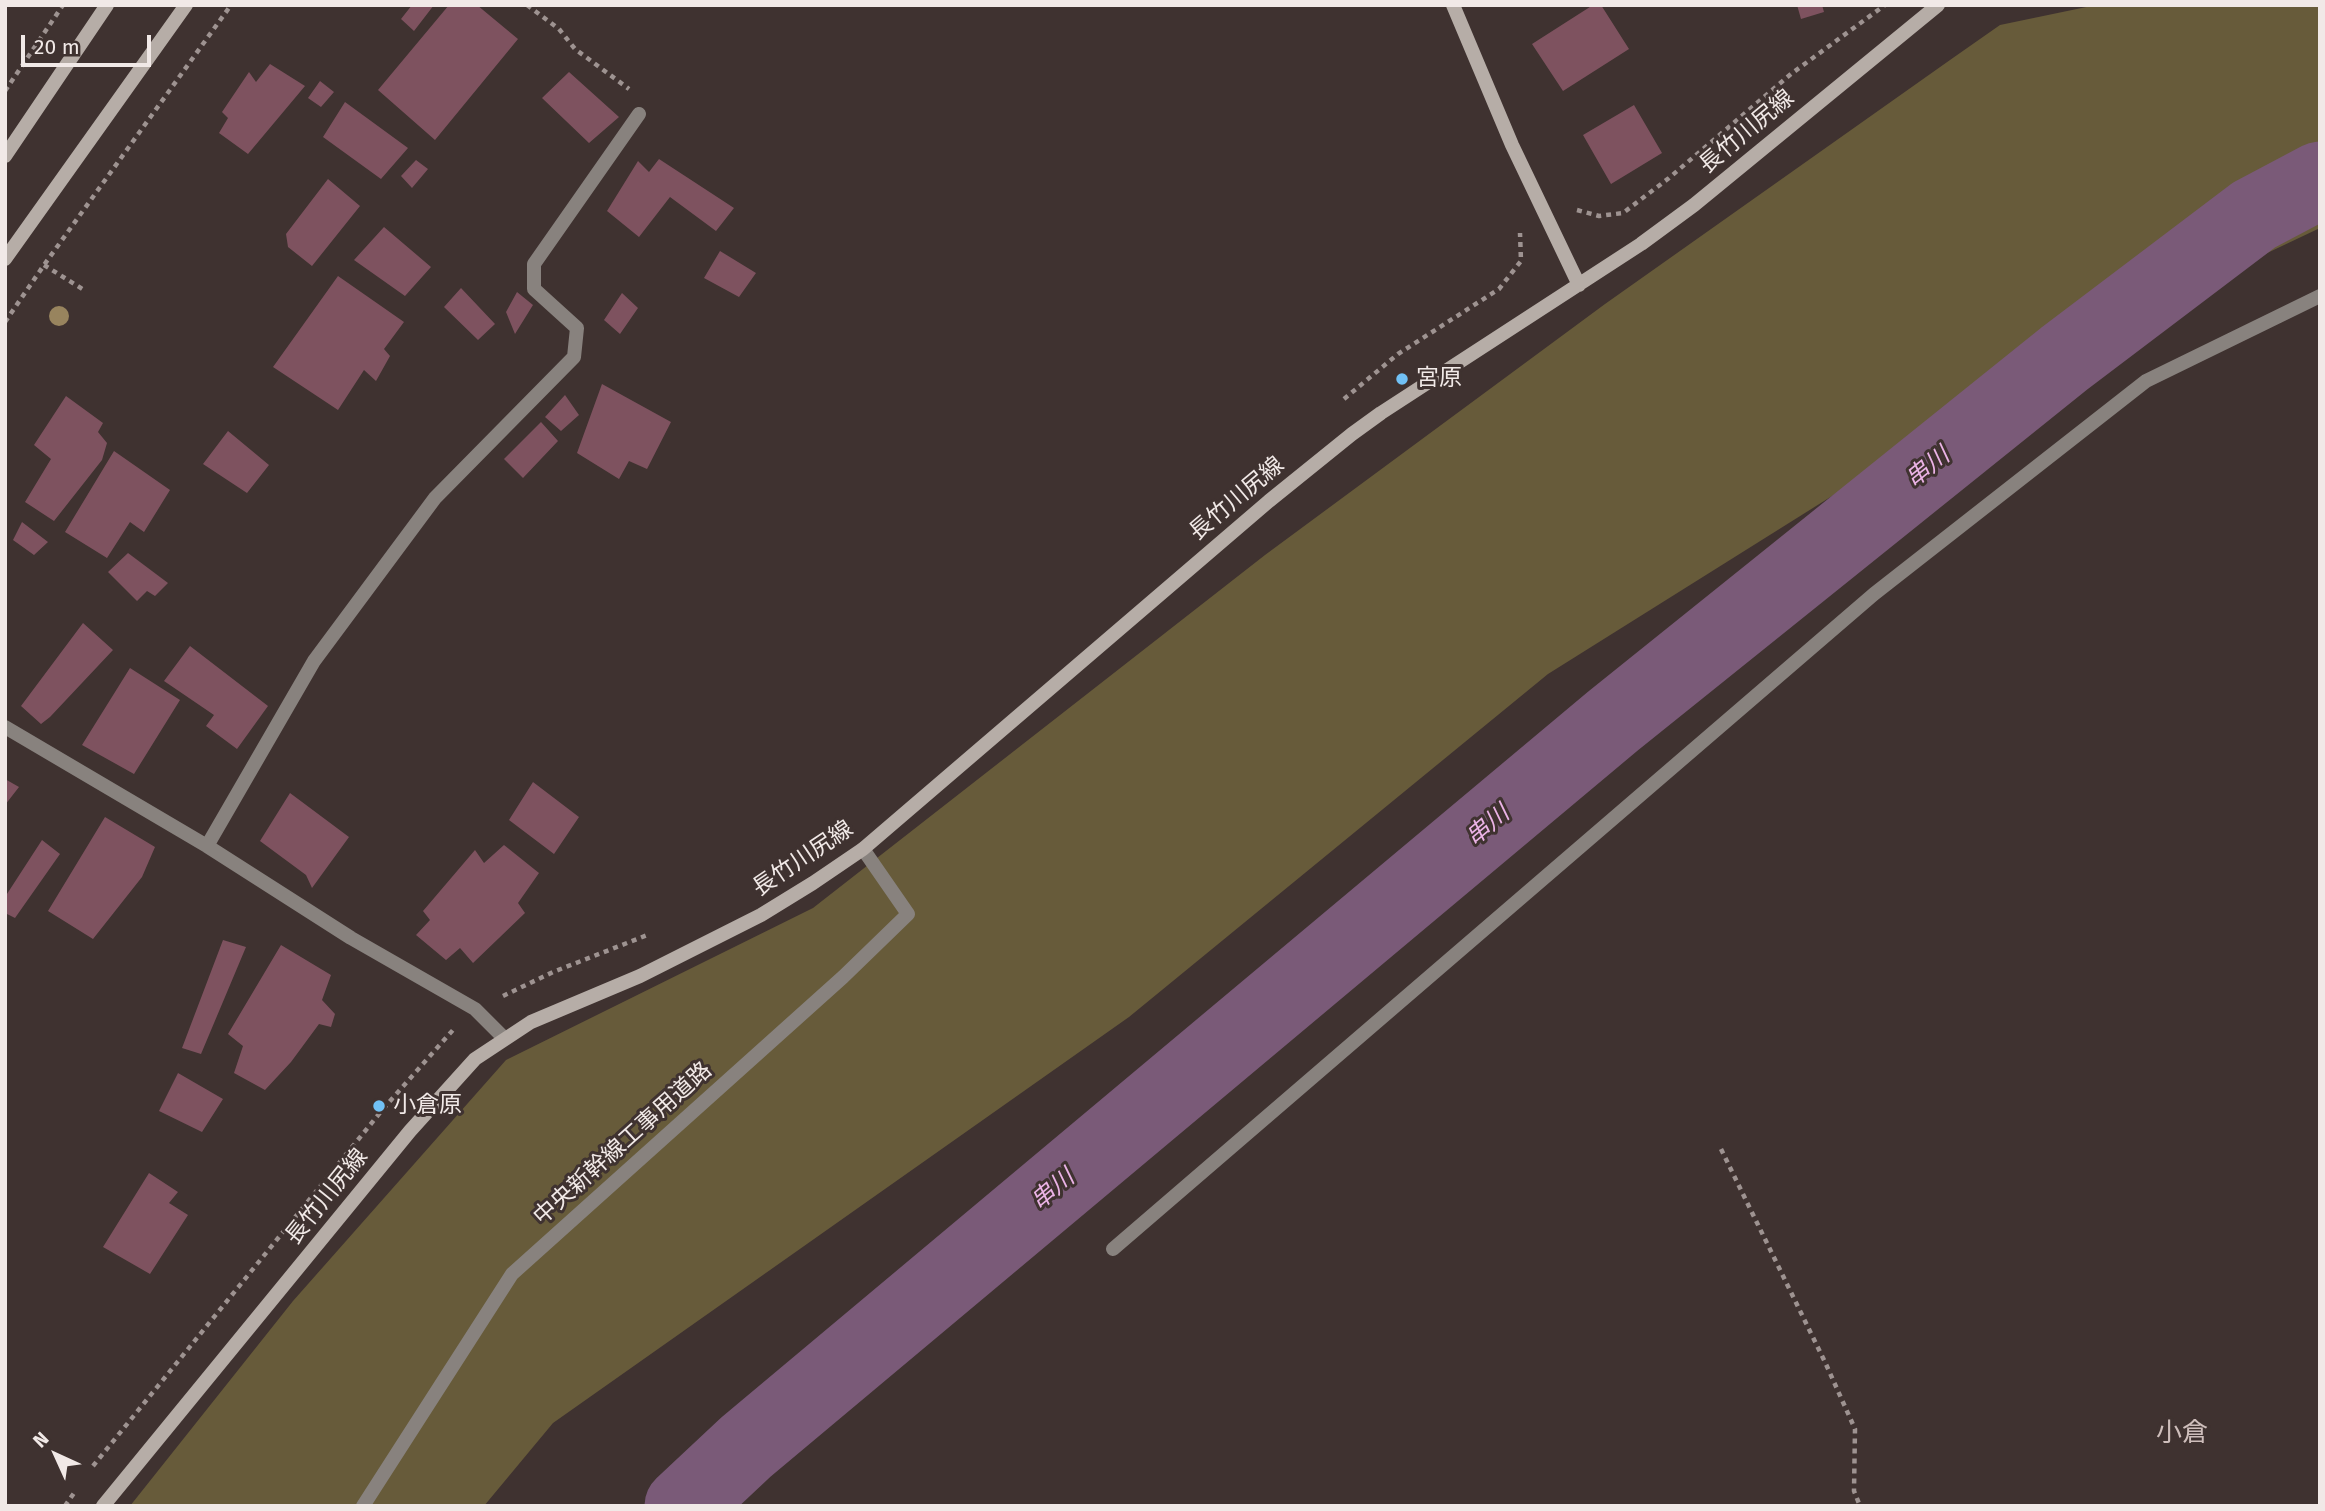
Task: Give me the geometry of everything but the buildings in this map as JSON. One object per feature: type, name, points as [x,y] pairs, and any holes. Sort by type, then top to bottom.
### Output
[{"type":"main road","points":[[5,156],[107,5]]},
{"type":"main road","points":[[5,259],[186,5]]},
{"type":"main road","points":[[1453,5],[1512,145],[1579,285]]},
{"type":"main road","name":"長竹川尻線","points":[[103,1506],[418,1121],[475,1059],[531,1022],[640,976],[723,936],[813,883],[863,849],[1269,501],[1342,442],[1381,412],[1579,285],[1694,205],[1938,5]]},
{"type":"street","points":[[208,846],[314,661],[435,498],[574,357],[577,328],[534,289],[534,264],[639,114]]},
{"type":"street","points":[[1113,1249],[1874,594],[2146,381],[2320,296]]},
{"type":"street","points":[[5,727],[208,846],[351,938],[475,1009],[505,1038]]},
{"type":"street","name":"中央新幹線工事用道路","points":[[363,1506],[512,1274],[843,977],[908,914],[863,849]]},
{"type":"path","points":[[5,91],[63,5]]},
{"type":"path","points":[[5,322],[231,5]]},
{"type":"path","points":[[527,5],[559,29],[575,49],[629,89],[639,114]]},
{"type":"path","points":[[1570,199],[1577,209],[1600,216],[1623,213],[1669,178],[1791,74],[1885,5]]},
{"type":"path","points":[[1336,406],[1398,354],[1499,289],[1521,261],[1520,231]]},
{"type":"path","points":[[44,265],[84,290]]},
{"type":"path","points":[[87,1475],[383,1110],[475,1009],[553,972],[654,932]]},
{"type":"path","points":[[1721,1149],[1855,1429],[1854,1490],[1860,1506]]},
{"type":"path","points":[[65,1506],[79,1485]]},
{"type":"shaded area","points":[[2096,5],[2320,5],[2320,228],[2073,345],[1548,674],[1129,1017],[553,1423],[484,1506],[130,1506],[293,1301],[506,1060],[813,908],[1265,555],[1605,304],[1950,60],[2000,25]]},
{"type":"waterway","name":"串川","points":[[683,1506],[746,1447],[1613,721],[2065,358],[2254,215],[2320,180]]},
{"type":"place","name":"宮原","points":[[1402,379]]},
{"type":"place","name":"小倉原","points":[[379,1106]]},
{"type":"district","name":"小倉","points":[[2182,1434]]}]
